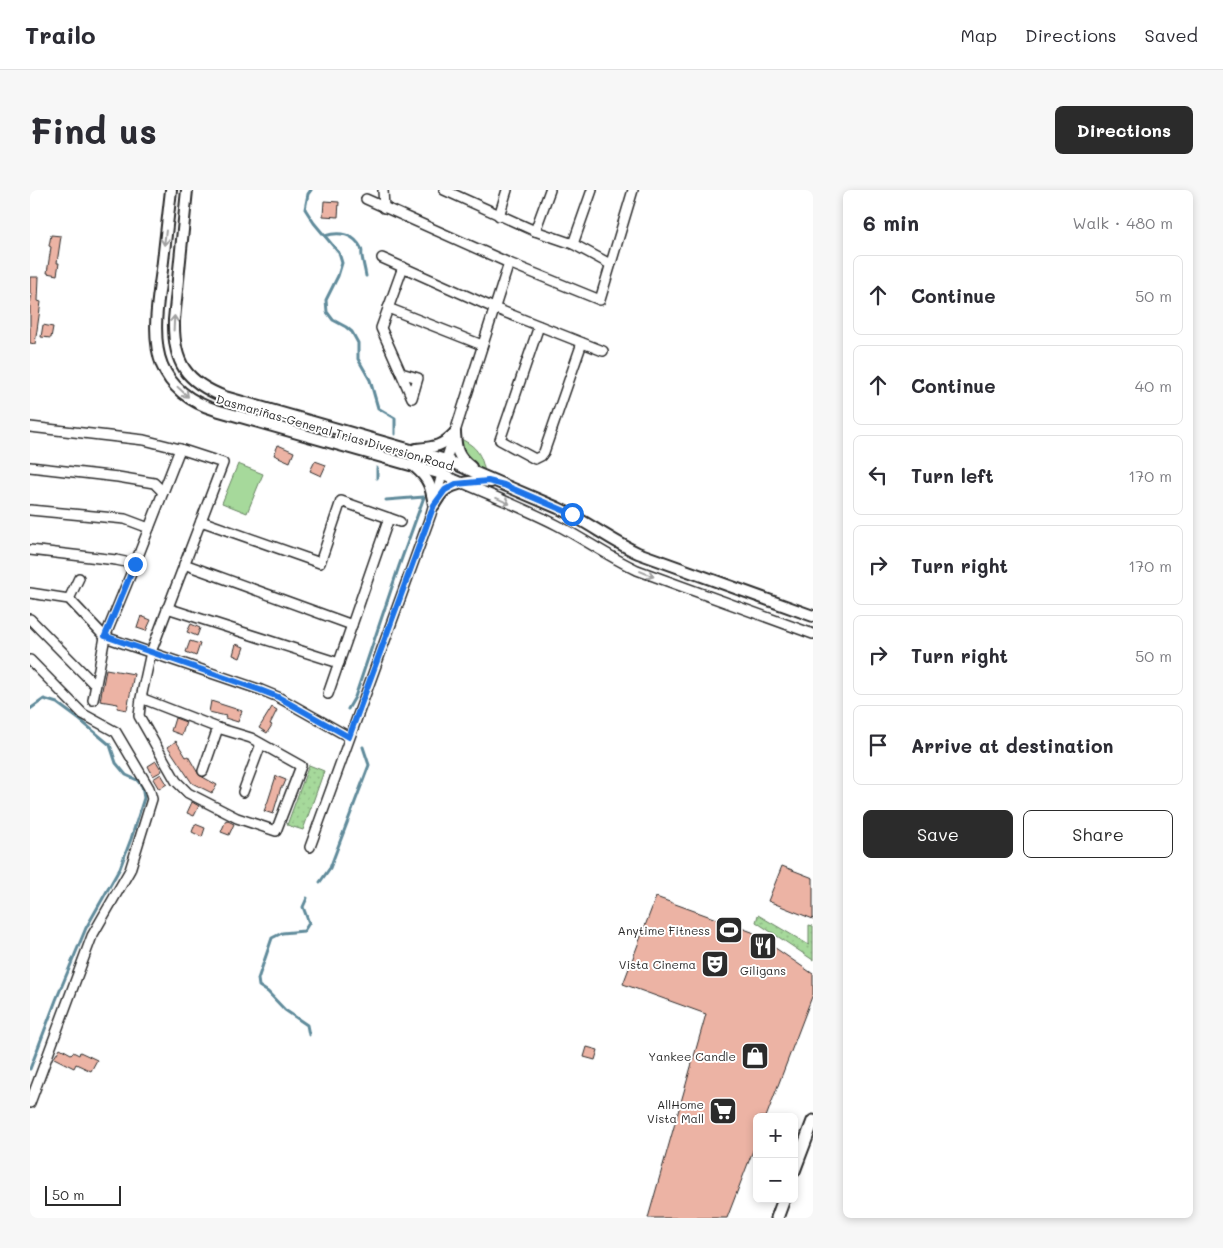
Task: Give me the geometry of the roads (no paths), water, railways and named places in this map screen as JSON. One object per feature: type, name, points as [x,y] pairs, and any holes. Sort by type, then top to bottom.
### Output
[{"type":"main road","points":[[798,1160],[813,1121]]},
{"type":"main road","points":[[777,1218],[783,1203]]},
{"type":"street","name":"Dasmariñas-General Trias Diversion Road","points":[[171,190],[157,312],[159,354],[163,367],[179,389],[197,403],[442,474],[547,520],[637,570],[813,634]]},
{"type":"street","name":"Dasmariñas-General Trias Diversion Road","points":[[187,190],[174,320],[175,348],[179,360],[192,380],[202,387],[225,398],[446,460],[572,514],[613,540],[638,553],[813,616]]},
{"type":"street","points":[[383,190],[384,208]]},
{"type":"street","points":[[444,190],[464,195],[498,216],[573,244],[610,264]]},
{"type":"street","points":[[498,216],[507,190]]},
{"type":"street","points":[[535,231],[550,190]]},
{"type":"street","points":[[573,244],[592,190]]},
{"type":"street","points":[[366,199],[509,263],[600,300],[633,190]]},
{"type":"street","points":[[382,258],[494,308],[603,351]]},
{"type":"street","points":[[310,847],[434,505],[454,432],[509,263]]},
{"type":"street","points":[[401,373],[381,328],[403,267]]},
{"type":"street","points":[[388,308],[482,345]]},
{"type":"street","points":[[539,326],[500,440],[535,459],[544,452],[582,343]]},
{"type":"street","points":[[30,427],[144,440],[180,449],[223,464],[151,652],[141,698],[139,716],[176,781],[188,793],[237,818],[276,831],[301,766],[251,738],[218,728],[141,698]]},
{"type":"street","points":[[411,450],[433,448],[442,444],[454,432]]},
{"type":"street","points":[[454,432],[457,451],[461,458],[481,475]]},
{"type":"street","points":[[93,700],[105,636],[180,449]]},
{"type":"street","points":[[413,466],[428,481],[434,505]]},
{"type":"street","points":[[30,467],[154,483],[163,492]]},
{"type":"street","points":[[434,505],[445,490],[456,484],[488,481],[504,485]]},
{"type":"street","points":[[200,521],[320,563],[341,501],[400,522]]},
{"type":"street","points":[[30,510],[125,519],[149,528]]},
{"type":"street","points":[[328,694],[389,518]]},
{"type":"street","points":[[30,550],[135,564]]},
{"type":"street","points":[[184,564],[352,625]]},
{"type":"street","points":[[69,599],[79,578]]},
{"type":"street","points":[[30,593],[69,599],[105,636],[269,694],[349,737]]},
{"type":"street","points":[[167,608],[339,663]]},
{"type":"street","points":[[30,618],[96,685]]},
{"type":"street","points":[[30,660],[83,714],[116,732],[149,788],[152,799],[130,870],[92,936],[30,1102]]},
{"type":"street","points":[[203,771],[218,728]]},
{"type":"street","points":[[243,792],[261,744]]},
{"type":"waterway","points":[[311,190],[308,194],[305,209],[339,253],[342,263],[326,300],[327,312],[333,320],[352,332],[358,343],[358,359],[370,380],[378,408],[395,418],[395,434]]},
{"type":"waterway","points":[[325,236],[346,235],[358,243],[362,251],[366,276]]},
{"type":"waterway","points":[[377,468],[377,478]]},
{"type":"waterway","points":[[348,709],[355,697],[424,497],[386,500]]},
{"type":"waterway","points":[[30,709],[44,699],[57,703],[80,720],[110,745],[116,763],[126,775],[137,780],[142,786],[144,798],[120,868],[86,928],[30,1069]]},
{"type":"waterway","points":[[320,882],[330,868],[369,765],[363,747]]},
{"type":"waterway","points":[[307,898],[303,907],[309,923],[304,931],[282,933],[272,938],[258,979],[259,986],[268,992],[285,1010],[307,1025],[309,1035]]},
{"type":"place","name":"Anytime Fitness","points":[[729,930]]},
{"type":"place","name":"Giligans","points":[[763,946]]},
{"type":"place","name":"Vista Cinema","points":[[715,964]]},
{"type":"place","name":"Yankee Candle","points":[[755,1056]]},
{"type":"place","name":"AllHome Vista Mall","points":[[723,1111]]}]
